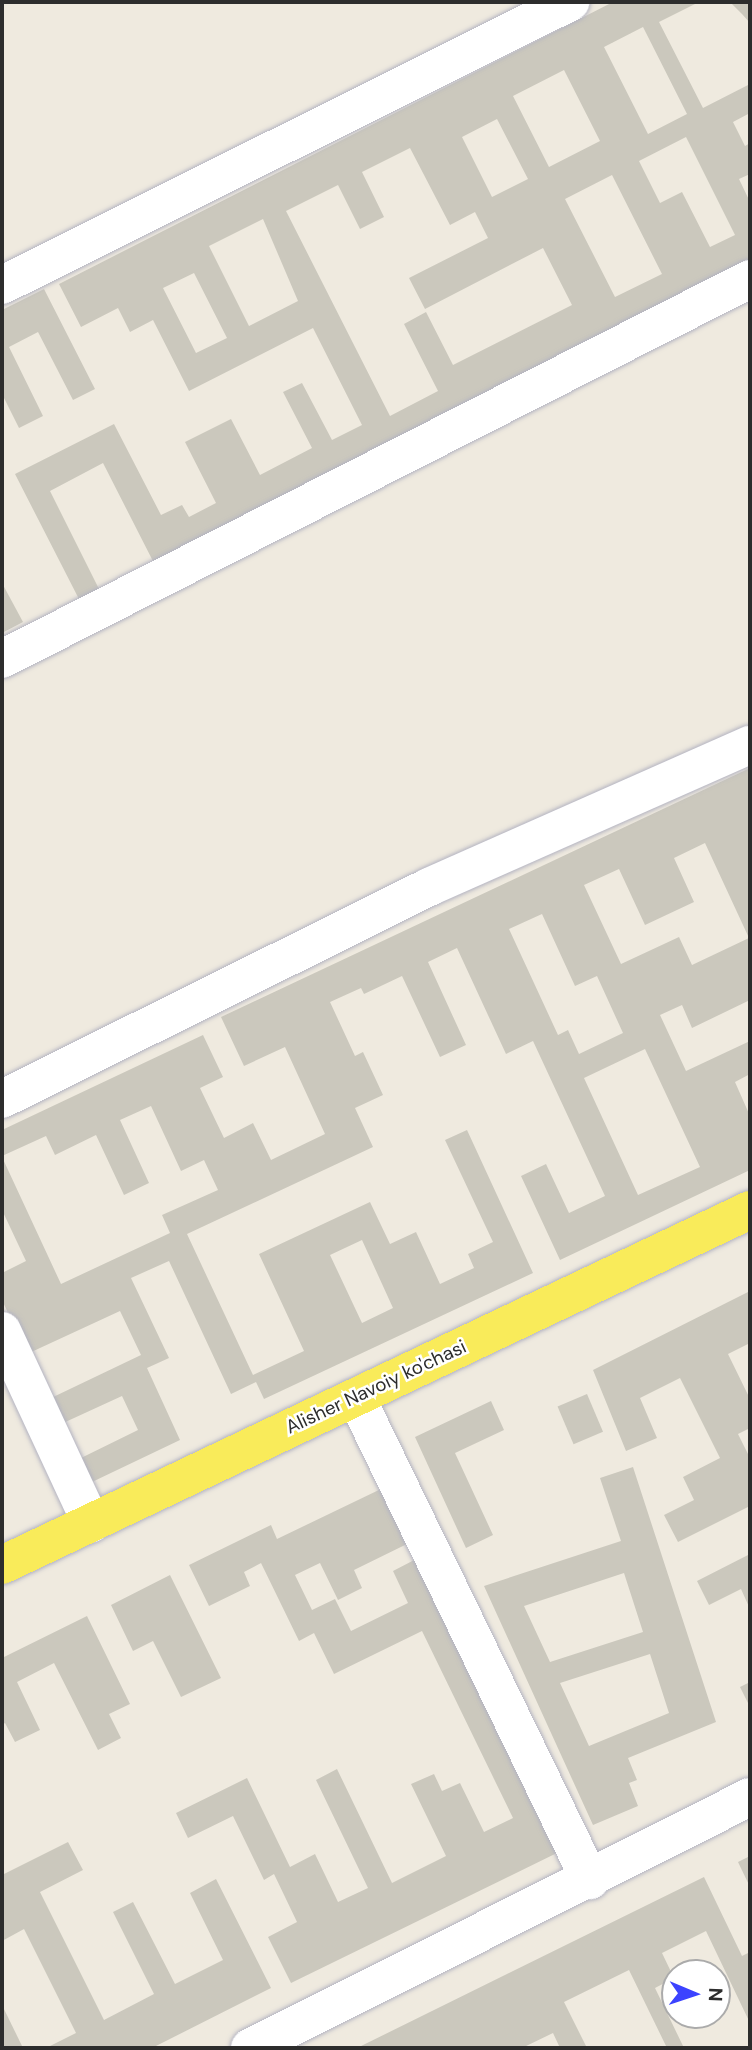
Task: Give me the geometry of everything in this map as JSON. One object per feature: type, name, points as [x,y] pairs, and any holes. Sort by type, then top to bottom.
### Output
[{"type":"main road","name":"Alisher Navoiy ko'chasi","points":[[2,1565],[750,1210]]},
{"type":"street","points":[[2,285],[570,2]]},
{"type":"street","points":[[2,659],[750,279]]},
{"type":"street","points":[[2,1099],[429,887],[750,745]]},
{"type":"street","points":[[2,1331],[91,1522]]},
{"type":"street","points":[[356,1397],[590,1880]]},
{"type":"street","points":[[250,2048],[590,1880],[750,1797]]},
{"type":"building","points":[[613,2],[699,2],[659,22],[703,108],[750,84],[750,113],[733,122],[745,146],[750,143],[750,174],[739,179],[750,202],[750,269],[158,571],[103,463],[50,491],[101,593],[81,603],[15,474],[114,424],[161,515],[182,505],[189,517],[216,503],[185,442],[231,419],[260,475],[312,448],[283,392],[302,383],[332,440],[362,425],[313,328],[189,391],[153,320],[130,332],[118,308],[81,327],[59,284]],"holes":[[[643,27],[687,114],[648,134],[604,47]],[[564,70],[600,141],[549,167],[513,96]],[[497,119],[528,179],[492,197],[462,137]],[[686,137],[735,235],[710,247],[682,192],[660,203],[639,161]],[[410,148],[450,225],[475,212],[488,238],[409,278],[425,309],[543,248],[572,305],[453,365],[426,312],[404,324],[438,391],[390,416],[286,211],[338,185],[360,229],[384,217],[362,172]],[[612,175],[662,274],[615,297],[565,199]],[[263,219],[298,301],[249,326],[209,246]],[[194,273],[227,338],[196,353],[163,288]]]},
{"type":"building","points":[[730,2],[750,2],[750,23],[742,14]]},
{"type":"building","points":[[44,289],[95,389],[73,400],[38,332],[9,347],[43,416],[19,428],[2,394],[2,310]]},
{"type":"building","points":[[2,583],[23,622],[2,633]]},
{"type":"building","points":[[750,768],[750,1000],[692,1028],[682,1005],[660,1015],[686,1071],[750,1041],[750,1074],[735,1082],[750,1116],[750,1170],[560,1260],[521,1176],[546,1164],[569,1213],[605,1196],[533,1041],[506,1054],[457,948],[428,962],[466,1045],[440,1057],[402,976],[364,994],[361,988],[330,1002],[355,1056],[363,1052],[383,1095],[355,1108],[373,1147],[187,1234],[253,1375],[304,1351],[259,1254],[370,1202],[390,1244],[416,1232],[440,1284],[474,1268],[468,1254],[493,1242],[445,1140],[467,1130],[533,1273],[264,1399],[256,1382],[231,1394],[169,1261],[131,1278],[169,1358],[147,1368],[180,1440],[92,1482],[81,1458],[138,1430],[122,1396],[61,1424],[49,1399],[141,1355],[120,1311],[27,1354],[2,1300],[2,1273],[26,1261],[2,1210],[2,1157],[61,1284],[170,1233],[162,1215],[218,1190],[204,1160],[181,1171],[151,1106],[120,1120],[149,1183],[124,1195],[96,1135],[55,1155],[46,1136],[2,1156],[2,1130],[203,1035],[223,1077],[200,1088],[224,1138],[253,1123],[271,1160],[325,1134],[285,1047],[244,1066],[221,1017]],"holes":[[[705,843],[749,938],[692,965],[679,937],[621,964],[584,885],[619,869],[645,925],[694,902],[674,858]],[[542,914],[575,986],[597,976],[623,1033],[579,1054],[568,1030],[558,1035],[509,929]],[[645,1049],[700,1167],[638,1195],[584,1078]],[[362,1240],[393,1308],[362,1323],[330,1255]]]},
{"type":"building","points":[[750,1291],[750,1343],[728,1354],[750,1399],[750,1428],[738,1434],[750,1458],[750,1506],[678,1542],[664,1515],[694,1500],[683,1477],[720,1458],[680,1378],[640,1398],[657,1438],[626,1451],[593,1370]]},
{"type":"building","points":[[587,1394],[603,1432],[574,1444],[558,1407]]},
{"type":"building","points":[[491,1401],[504,1430],[455,1453],[493,1535],[466,1548],[415,1437]]},
{"type":"building","points":[[633,1467],[716,1722],[628,1758],[637,1780],[629,1783],[638,1806],[593,1825],[484,1586],[621,1541],[600,1478]],"holes":[[[624,1573],[643,1632],[550,1662],[524,1606]],[[650,1654],[669,1713],[589,1746],[560,1683]]]},
{"type":"building","points":[[383,1488],[409,1543],[354,1570],[362,1588],[338,1600],[320,1563],[295,1575],[312,1610],[335,1599],[351,1631],[408,1603],[393,1571],[420,1557],[563,1850],[291,1983],[268,1937],[297,1922],[274,1874],[264,1880],[233,1816],[188,1838],[176,1813],[247,1778],[290,1867],[315,1854],[338,1902],[368,1888],[316,1780],[337,1769],[392,1883],[446,1856],[411,1784],[434,1774],[442,1791],[460,1783],[484,1832],[513,1818],[422,1631],[334,1674],[314,1633],[299,1641],[261,1563],[244,1572],[250,1586],[209,1606],[189,1565],[271,1525],[277,1539]]},
{"type":"building","points":[[750,1554],[750,1609],[741,1589],[709,1605],[697,1581]]},
{"type":"building","points":[[170,1575],[221,1678],[181,1697],[153,1641],[133,1651],[111,1605]]},
{"type":"building","points":[[87,1616],[130,1704],[109,1714],[121,1738],[98,1750],[54,1663],[17,1682],[40,1730],[15,1742],[5,1723],[2,1725],[2,1658]]},
{"type":"building","points":[[750,1682],[750,1707],[740,1687]]},
{"type":"building","points":[[68,1842],[83,1870],[40,1892],[104,2020],[154,1994],[113,1912],[133,1902],[175,1984],[223,1960],[190,1893],[216,1879],[271,1988],[152,2048],[46,2048],[76,2033],[24,1929],[2,1941],[2,1875]]},
{"type":"building","points":[[750,1856],[750,1887],[738,1862]]},
{"type":"building","points":[[704,1877],[742,1956],[750,1952],[750,2023],[731,1983],[731,1959],[719,1959],[706,1931],[662,1953],[665,1959],[661,1959],[661,1985],[655,1988],[661,2000],[661,2029],[675,2029],[684,2048],[667,2048],[629,1970],[564,2002],[587,2048],[560,2048],[553,2033],[522,2048],[357,2048]]},
{"type":"building","points":[[2,2005],[23,2048],[2,2048]]}]
